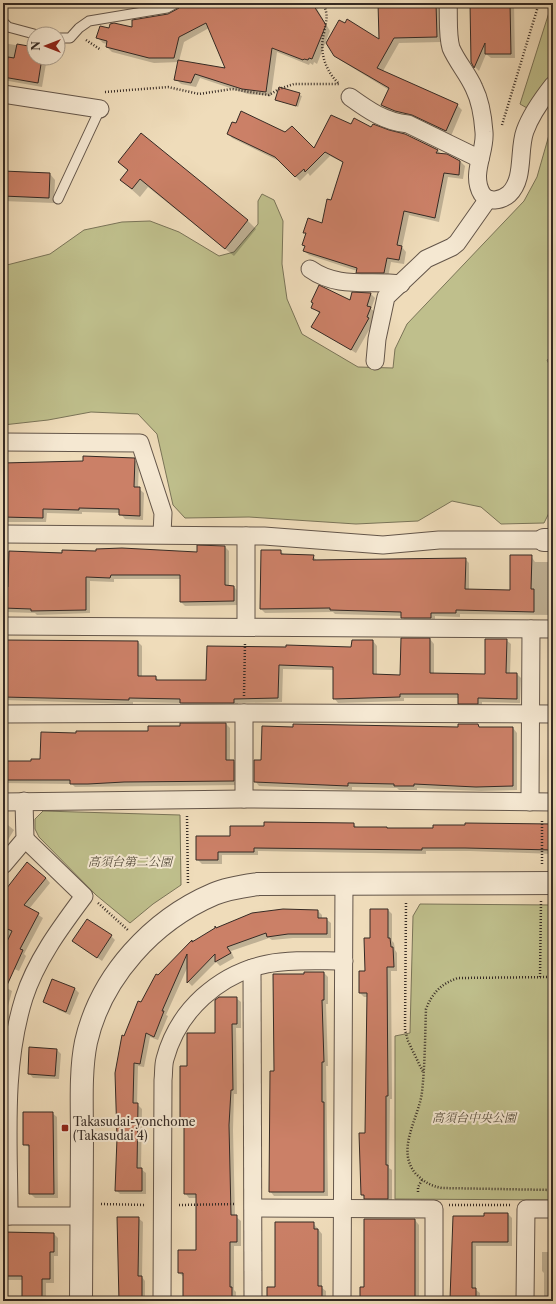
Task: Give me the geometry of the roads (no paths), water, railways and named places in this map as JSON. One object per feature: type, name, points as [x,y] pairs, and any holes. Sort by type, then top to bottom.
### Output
[{"type":"street","points":[[448,3],[449,35],[452,49],[474,87],[482,117],[484,140],[480,158],[478,182],[482,193],[488,199],[501,199],[513,189],[518,175],[525,131],[534,112],[553,85]]},
{"type":"street","points":[[3,94],[100,109]]},
{"type":"street","points":[[350,97],[382,118],[408,124],[480,158]]},
{"type":"street","points":[[376,362],[386,298],[426,259],[452,247],[457,243],[488,199]]},
{"type":"street","points":[[310,269],[320,276],[333,280],[352,283],[384,282],[400,284]]},
{"type":"street","points":[[3,442],[140,443],[163,513],[162,534]]},
{"type":"street","points":[[3,534],[162,534],[246,536],[383,545],[439,540],[548,540]]},
{"type":"street","points":[[246,536],[246,627]]},
{"type":"street","points":[[3,626],[553,629]]},
{"type":"street","points":[[3,802],[244,799],[542,802],[531,714],[531,629]]},
{"type":"street","points":[[244,713],[244,799]]},
{"type":"street","points":[[3,714],[553,714]]},
{"type":"street","points":[[3,865],[25,839],[24,802]]},
{"type":"street","points":[[25,839],[84,896],[59,930],[37,968],[24,997],[15,1030],[9,1066],[6,1216],[81,1216]]},
{"type":"street","points":[[342,1301],[344,882]]},
{"type":"street","points":[[81,1301],[82,1091],[86,1042],[95,1014],[119,970],[137,948],[157,929],[176,915],[215,894],[258,884],[344,882],[545,883]]},
{"type":"street","points":[[162,1301],[163,1080],[165,1059],[182,1021],[208,991],[225,980],[252,968],[282,961],[344,961]]},
{"type":"street","points":[[252,968],[254,1208],[253,1301]]},
{"type":"street","points":[[254,1208],[342,1207],[434,1209],[434,1301]]},
{"type":"street","points":[[525,1301],[526,1209],[553,1209]]},
{"type":"lane","points":[[66,38],[70,38],[78,28],[90,21],[167,8],[176,3]]},
{"type":"lane","points":[[3,22],[8,27],[26,32]]},
{"type":"lane","points":[[58,199],[100,109]]},
{"type":"place","name":"Takasudai-yonchome (Takasudai 4)","points":[[65,1128]]},
{"type":"park label","name":"高須台第二公園","points":[[130,861]]},
{"type":"park label","name":"高須台中央公園","points":[[474,1117]]}]
